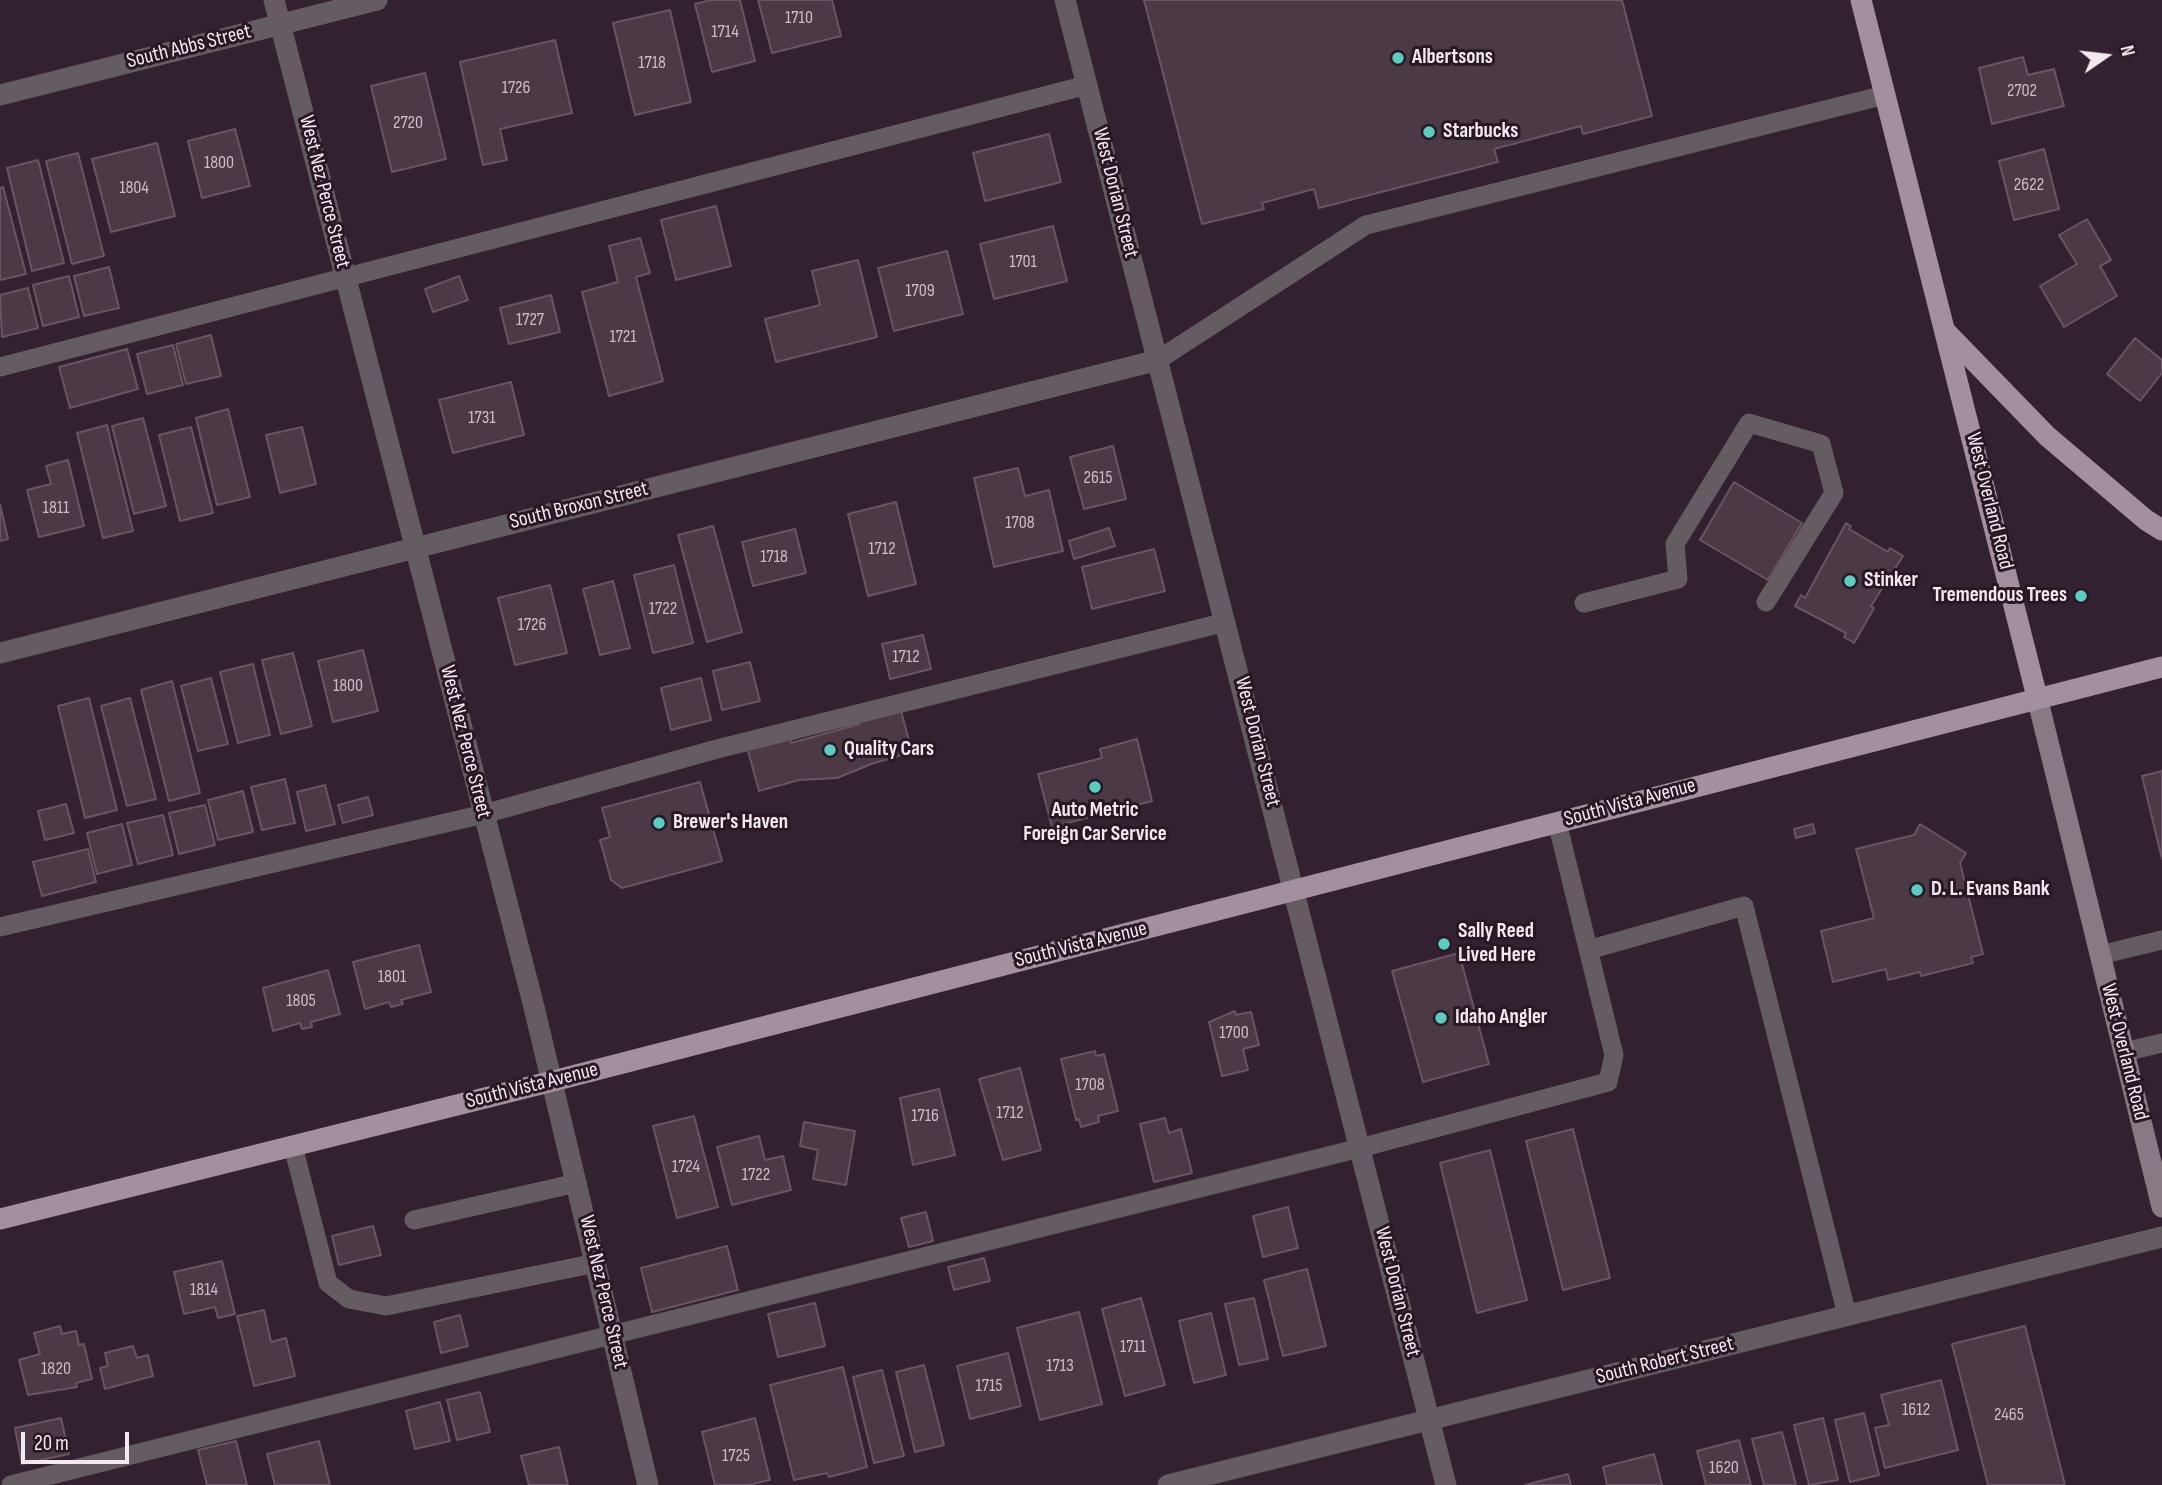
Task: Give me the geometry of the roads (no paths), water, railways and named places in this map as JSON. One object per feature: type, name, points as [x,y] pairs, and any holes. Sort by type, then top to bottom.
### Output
[{"type":"main road","name":"West Overland Road","points":[[1861,0],[2036,697]]},
{"type":"main road","points":[[1945,331],[2047,436],[2146,520],[2162,530]]},
{"type":"main road","name":"South Vista Avenue","points":[[0,1219],[553,1081],[2036,697],[2162,667]]},
{"type":"street","name":"West Nez Perce Street","points":[[274,0],[553,1081],[649,1485]]},
{"type":"street","name":"South Abbs Street","points":[[0,95],[377,0]]},
{"type":"street","name":"West Dorian Street","points":[[1065,0],[1446,1485]]},
{"type":"street","name":"South Broxon Street","points":[[0,653],[1158,360]]},
{"type":"street","name":"West Overland Road","points":[[2036,697],[2162,1207]]},
{"type":"street","name":"South Robert Street","points":[[1167,1485],[2162,1237]]},
{"type":"lane","points":[[0,367],[1087,85]]},
{"type":"lane","points":[[1158,360],[1366,225],[1885,95]]},
{"type":"lane","points":[[1584,603],[1678,579],[1675,544],[1749,423],[1821,444],[1834,492],[1766,602]]},
{"type":"lane","points":[[0,927],[484,814],[717,749],[1226,622]]},
{"type":"lane","points":[[11,1485],[1360,1148],[1608,1082],[1614,1055],[1557,822]]},
{"type":"lane","points":[[1588,950],[1744,906],[1847,1315]]},
{"type":"lane","points":[[2100,955],[2162,940]]},
{"type":"lane","points":[[2124,1052],[2162,1043]]},
{"type":"lane","points":[[293,1146],[328,1283],[349,1299],[386,1306],[596,1263]]},
{"type":"lane","points":[[414,1220],[577,1183]]},
{"type":"place","name":"Albertsons","points":[[1398,58]]},
{"type":"place","name":"Starbucks","points":[[1429,132]]},
{"type":"place","name":"Stinker","points":[[1850,581]]},
{"type":"place","name":"Tremendous Trees","points":[[2081,596]]},
{"type":"place","name":"Quality Cars","points":[[830,750]]},
{"type":"place","name":"Auto Metric Foreign Car Service","points":[[1095,787]]},
{"type":"place","name":"Brewer's Haven","points":[[659,823]]},
{"type":"place","name":"D. L. Evans Bank","points":[[1917,890]]},
{"type":"place","name":"Sally Reed Lived Here","points":[[1444,944]]},
{"type":"place","name":"Idaho Angler","points":[[1441,1018]]}]
